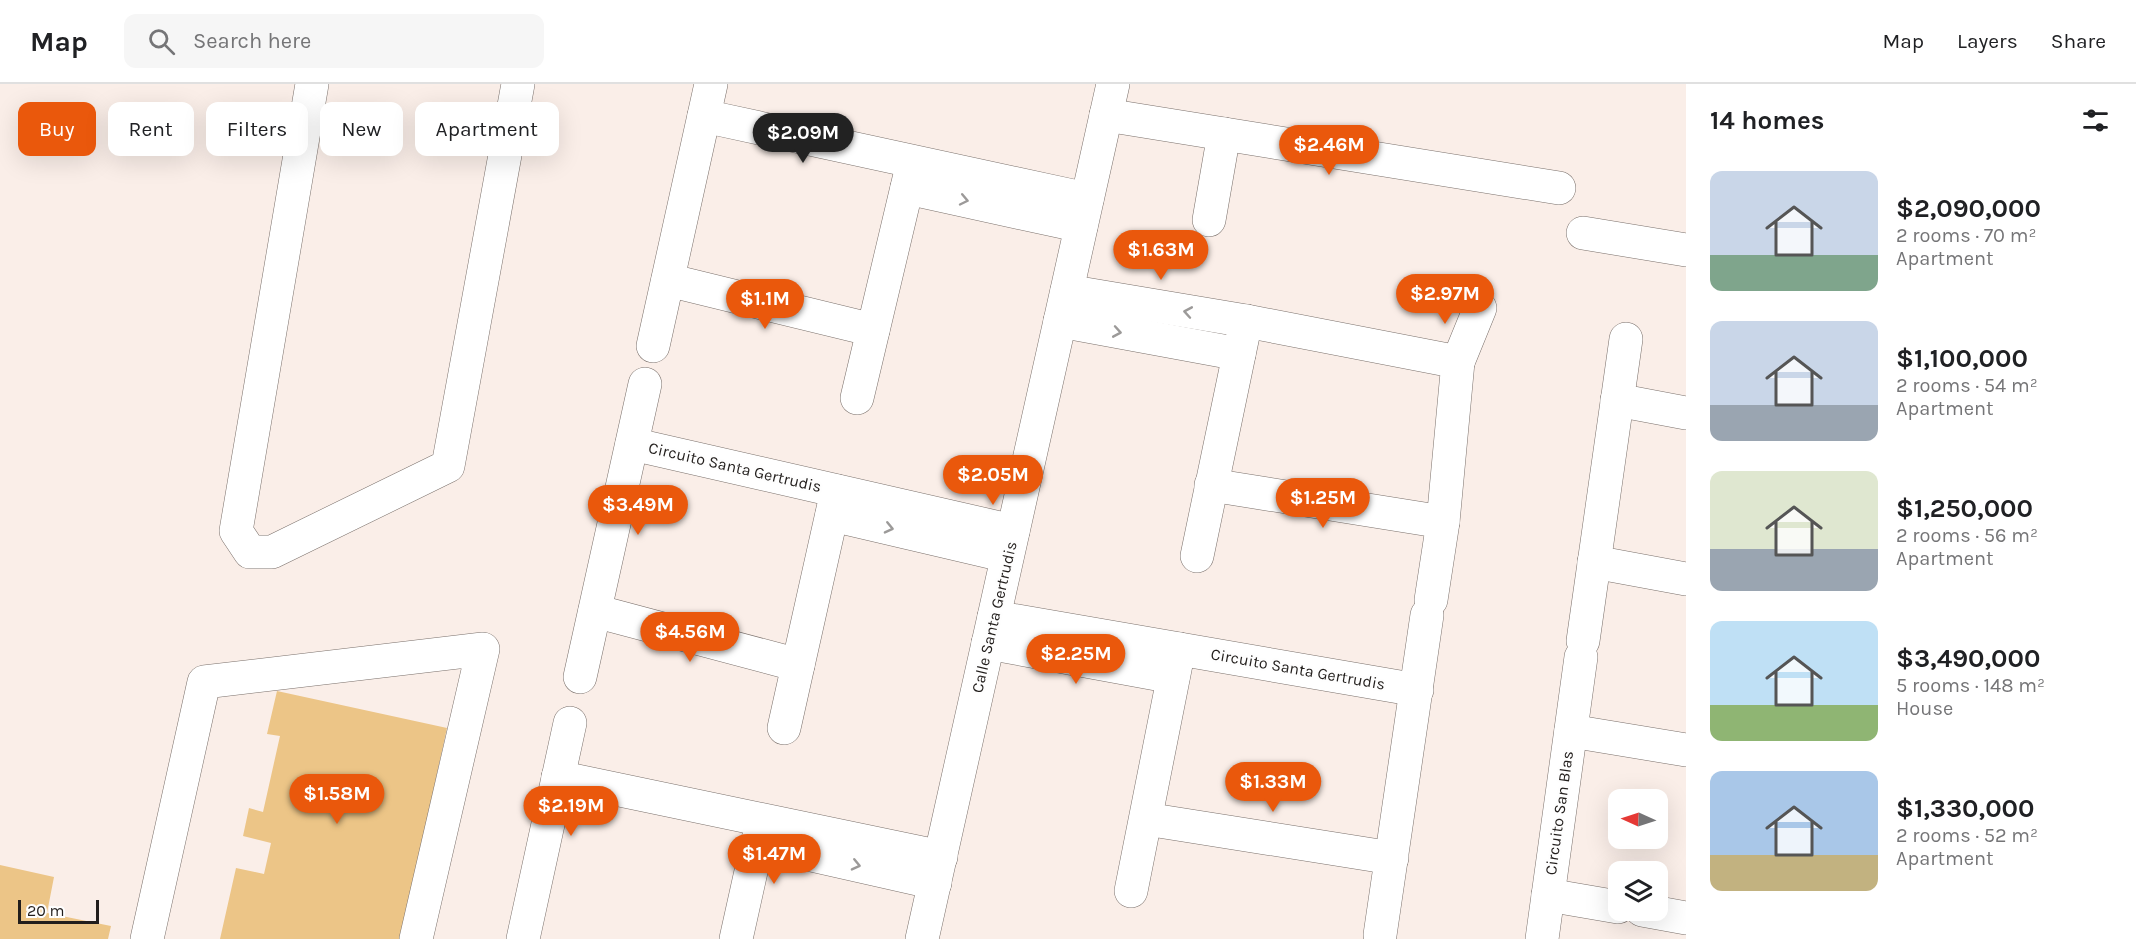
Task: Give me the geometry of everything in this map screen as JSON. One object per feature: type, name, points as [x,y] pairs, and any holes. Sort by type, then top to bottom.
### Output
[{"type":"street","points":[[312,84],[236,531],[250,552],[272,552],[448,466],[518,84]]},
{"type":"street","points":[[653,346],[711,84]]},
{"type":"street","name":"Calle Santa Gertrudis","points":[[922,939],[1113,84]]},
{"type":"street","points":[[1106,115],[1559,188]]},
{"type":"street","points":[[704,116],[910,175],[1084,213]]},
{"type":"street","points":[[1209,220],[1224,134]]},
{"type":"street","points":[[857,398],[910,175]]},
{"type":"street","points":[[1583,233],[1686,250]]},
{"type":"street","points":[[668,280],[873,330]]},
{"type":"street","points":[[1063,306],[1246,321],[1458,362]]},
{"type":"street","points":[[1063,306],[1239,354]]},
{"type":"street","points":[[1380,935],[1443,522],[1458,362],[1480,308]]},
{"type":"street","points":[[1197,556],[1246,321]]},
{"type":"street","name":"Circuito San Blas","points":[[1542,939],[1626,339]]},
{"type":"street","name":"Circuito Santa Gertrudis","points":[[580,677],[645,384]]},
{"type":"street","points":[[1617,400],[1686,413]]},
{"type":"street","name":"Circuito Santa Gertrudis","points":[[632,444],[835,503],[1010,543]]},
{"type":"street","points":[[1211,485],[1443,522]]},
{"type":"street","name":"Circuito Santa Gertrudis","points":[[784,728],[835,503]]},
{"type":"street","points":[[1594,562],[1686,579]]},
{"type":"street","points":[[595,611],[798,665]]},
{"type":"street","name":"Circuito Santa Gertrudis","points":[[991,630],[1176,663],[1417,690]]},
{"type":"street","points":[[147,939],[204,682],[483,649],[416,939]]},
{"type":"street","points":[[1131,891],[1176,663]]},
{"type":"street","points":[[523,939],[570,723]]},
{"type":"street","name":"Circuito San Blas","points":[[1571,731],[1686,750]]},
{"type":"street","points":[[558,777],[760,831],[938,870]]},
{"type":"street","points":[[1146,819],[1392,858]]},
{"type":"street","points":[[736,939],[760,831]]},
{"type":"street","name":"Circuito San Blas","points":[[1548,895],[1608,905]]},
{"type":"street","points":[[1668,915],[1686,918]]},
{"type":"building","points":[[277,691],[447,728],[401,939],[220,939],[236,868],[264,874],[271,843],[243,836],[249,808],[263,812],[280,736],[267,734]]},
{"type":"building","points":[[0,865],[54,877],[47,913],[111,926],[108,939],[0,939]]}]
